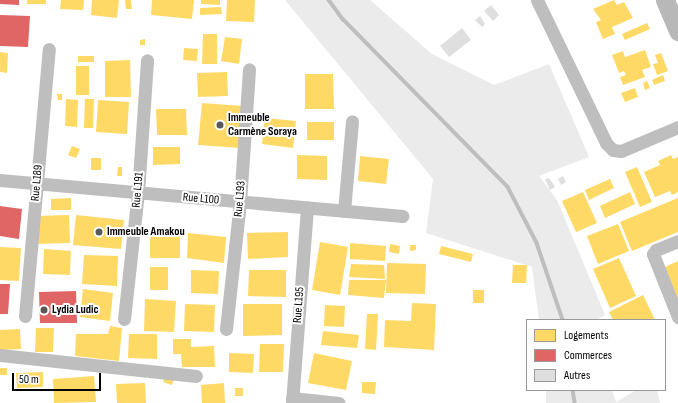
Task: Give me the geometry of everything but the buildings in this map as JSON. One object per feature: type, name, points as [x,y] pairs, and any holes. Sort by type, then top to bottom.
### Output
[{"type":"street","points":[[537,0],[606,143],[613,150],[621,151],[678,127]]},
{"type":"street","points":[[665,0],[678,31]]},
{"type":"street","name":"Rue L189","points":[[25,316],[49,50]]},
{"type":"street","name":"Rue L191","points":[[124,318],[138,193],[146,60]]},
{"type":"street","name":"Rue L193","points":[[226,329],[240,202],[249,69]]},
{"type":"street","points":[[344,211],[352,121]]},
{"type":"street","name":"Rue L100","points":[[0,180],[402,216]]},
{"type":"street","name":"Rue L195","points":[[292,400],[307,208]]},
{"type":"street","points":[[678,241],[652,254],[678,317]]},
{"type":"street","points":[[0,355],[196,376]]},
{"type":"street","points":[[292,400],[339,403]]},
{"type":"shaded area","points":[[285,0],[370,0],[432,54],[494,85],[549,64],[589,157],[539,176],[557,200],[605,315],[598,319],[539,319],[532,267],[426,233],[433,179]]},
{"type":"shaded area","points":[[546,391],[612,391],[616,402],[634,391],[657,391],[660,403],[546,403]]},
{"type":"waterway","points":[[329,0],[343,19],[508,187],[537,243],[563,319]]},
{"type":"waterway","points":[[573,391],[575,403]]},
{"type":"place","name":"Immeuble Carmène Soraya","points":[[220,125]]},
{"type":"place","name":"Immeuble Amakou","points":[[99,232]]},
{"type":"place","name":"Lydia Ludic","points":[[44,310]]}]
